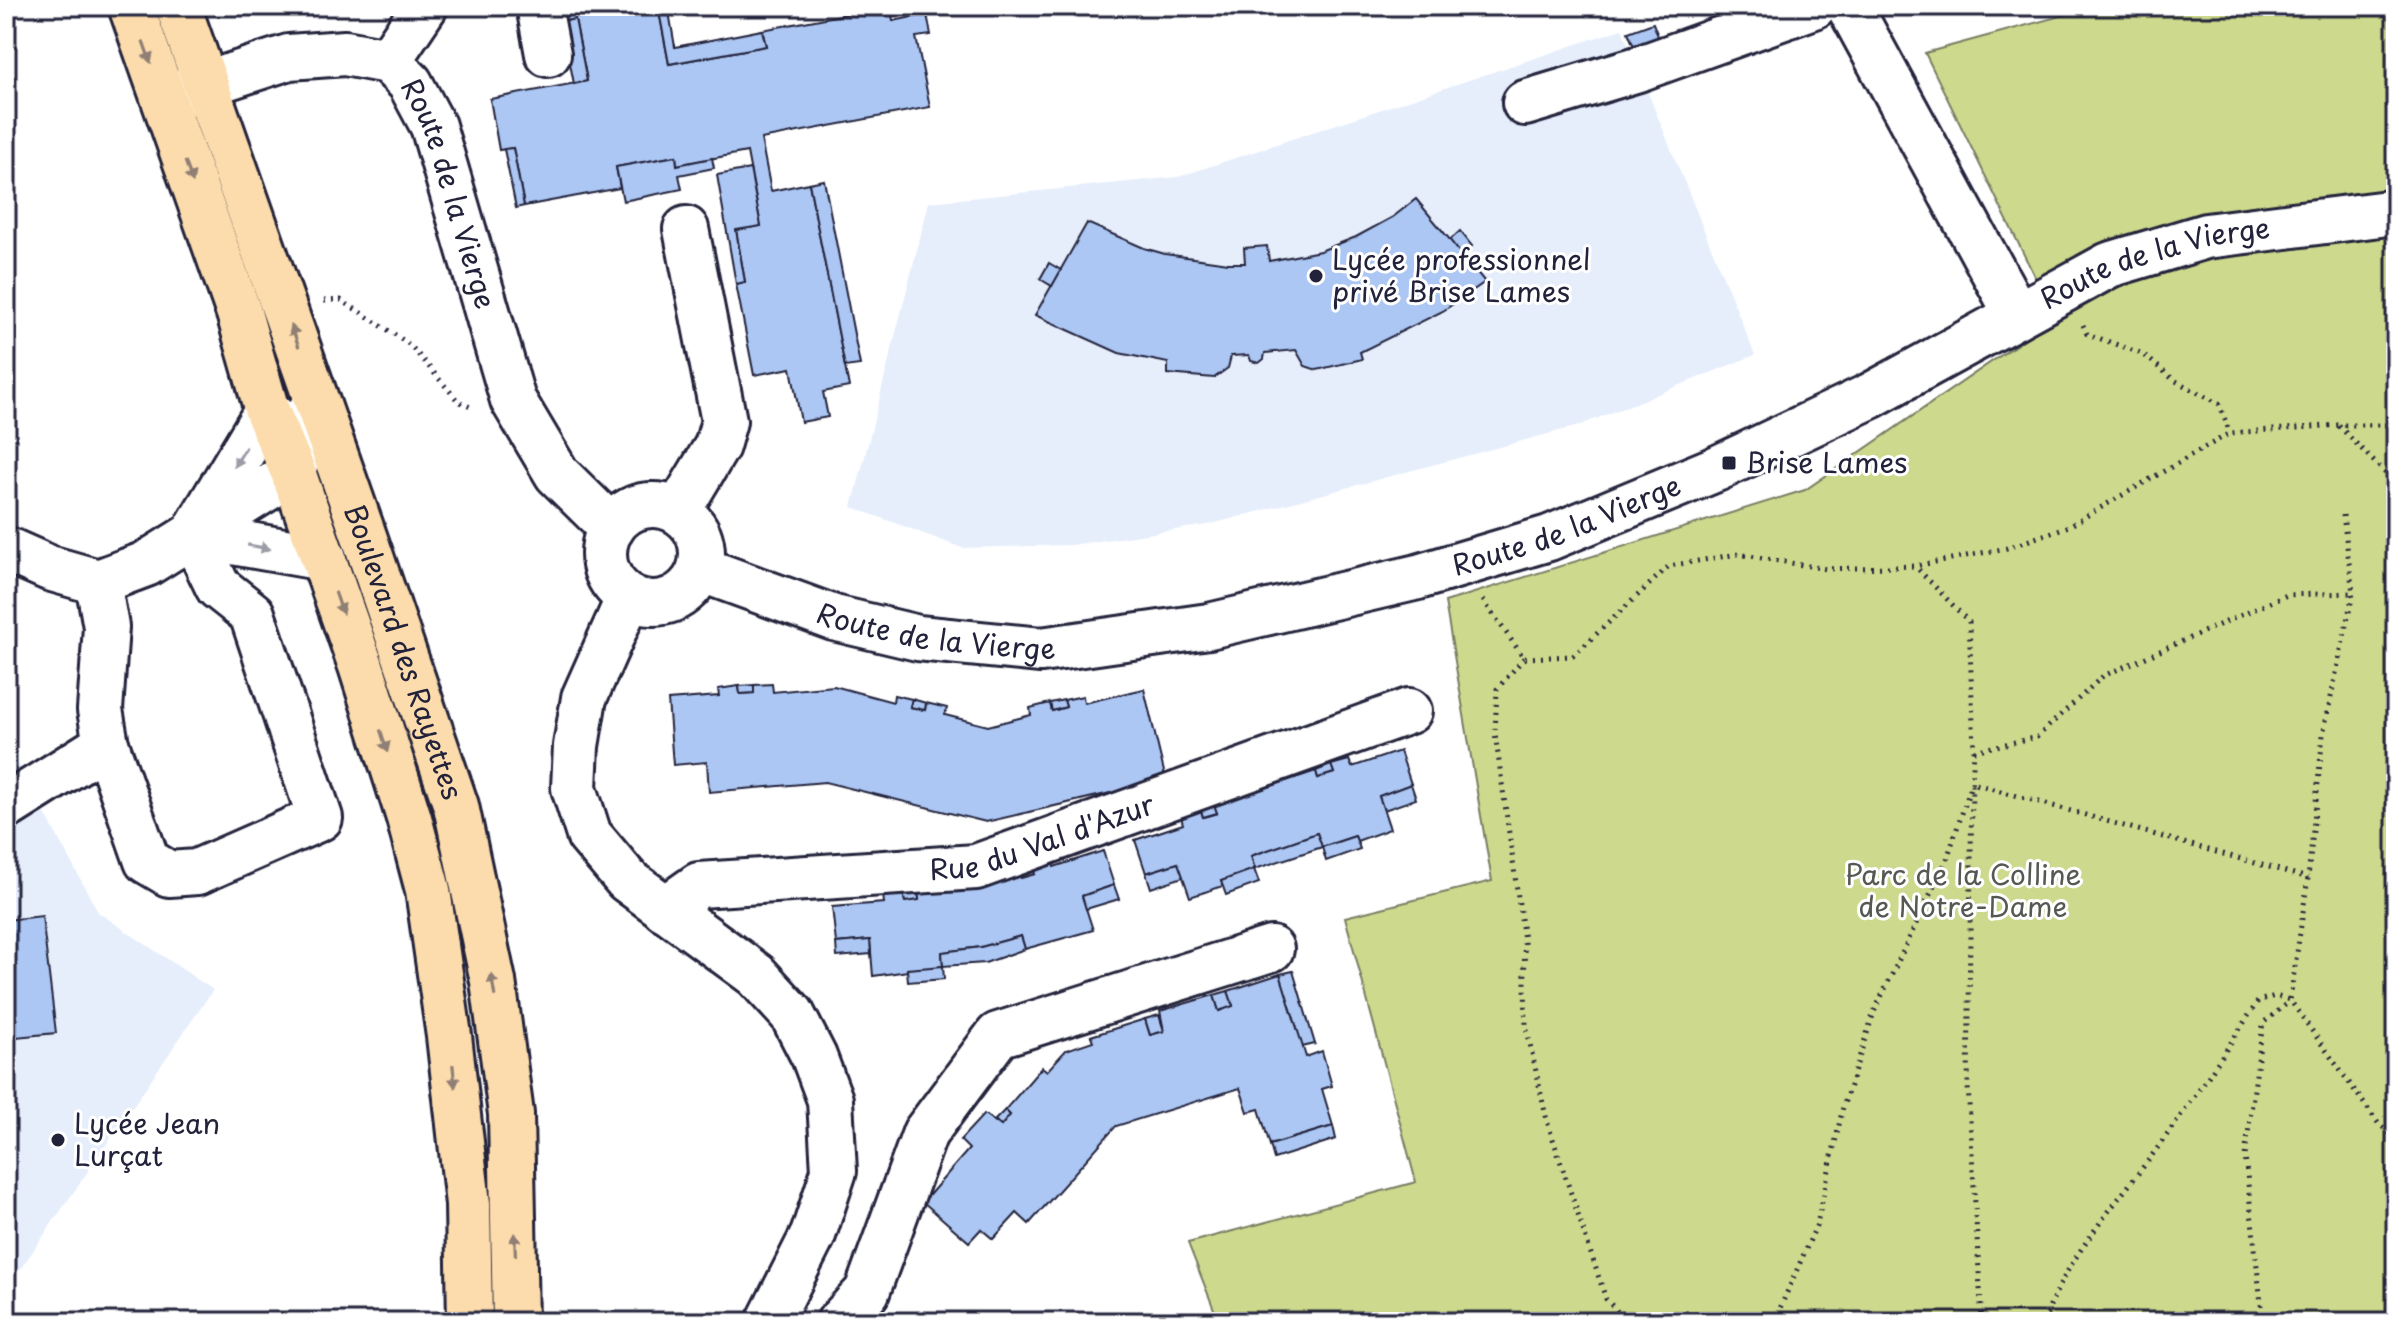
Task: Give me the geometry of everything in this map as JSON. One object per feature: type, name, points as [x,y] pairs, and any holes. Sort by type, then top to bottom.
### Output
[{"type":"main road","name":"Boulevard des Rayettes","points":[[131,6],[239,313],[267,411],[298,456],[324,558],[409,818],[428,890],[468,1204],[470,1322]]},
{"type":"main road","name":"Boulevard des Rayettes","points":[[178,6],[456,806],[493,981],[511,1114],[515,1322]]},
{"type":"street","points":[[388,61],[425,6]]},
{"type":"street","points":[[539,6],[548,54]]},
{"type":"street","points":[[1525,103],[1638,69],[1814,6]]},
{"type":"street","points":[[1849,6],[2017,315]]},
{"type":"street","name":"Route de la Vierge","points":[[164,99],[289,57],[345,53],[388,61],[410,83],[433,126],[513,400],[557,474],[612,528]]},
{"type":"street","name":"Route de la Vierge","points":[[700,569],[834,618],[918,638],[1041,650],[1209,626],[1459,565],[1549,538],[1716,469],[1870,396],[2109,265],[2206,236],[2396,212]]},
{"type":"street","points":[[678,511],[717,446],[724,421],[686,229]]},
{"type":"street","points":[[6,549],[49,568],[98,582],[146,564],[193,535],[298,456],[315,398]]},
{"type":"street","points":[[193,535],[267,411]]},
{"type":"street","points":[[298,456],[340,514],[365,539]]},
{"type":"street","points":[[649,505],[678,511],[688,519],[701,543],[700,569],[694,582],[684,592],[657,603],[629,597],[617,587],[608,573],[604,558],[612,528],[622,516],[649,505]]},
{"type":"street","points":[[193,535],[324,558]]},
{"type":"street","points":[[98,582],[106,627],[100,710],[106,744],[147,861],[169,874],[197,872],[320,818],[252,614],[218,587],[193,535]]},
{"type":"street","points":[[629,597],[584,698],[576,746],[574,788],[589,835],[627,880],[756,975],[792,1014],[814,1057],[830,1100],[834,1171],[813,1235],[769,1322]]},
{"type":"street","name":"Rue du Val d'Azur","points":[[665,909],[699,885],[976,867],[1409,711]]},
{"type":"street","points":[[6,807],[106,744]]},
{"type":"street","points":[[839,1322],[867,1292],[925,1133],[998,1035],[1271,949]]},
{"type":"path","points":[[2065,289],[2087,334],[2143,354],[2174,380],[2219,404],[2230,433]]},
{"type":"path","points":[[286,311],[317,301],[341,300],[410,345],[459,402],[478,410],[513,400]]},
{"type":"path","points":[[2339,425],[2396,484]]},
{"type":"path","points":[[1627,1322],[1606,1299],[1547,1121],[1526,1026],[1524,940],[1495,733],[1497,689],[1524,658],[1573,656],[1669,566],[1738,554],[1826,569],[1915,566],[2007,548],[2069,526],[2230,433],[2339,425],[2396,425]]},
{"type":"path","points":[[2263,1322],[2245,1156],[2263,1023],[2290,1000],[2308,878],[2323,735],[2353,593],[2343,515]]},
{"type":"path","points":[[1459,565],[1524,658]]},
{"type":"path","points":[[1915,566],[1969,622],[1974,751],[1968,1086],[1982,1322]]},
{"type":"path","points":[[1974,751],[2037,737],[2103,676],[2287,595],[2353,593]]},
{"type":"path","points":[[1972,783],[2308,878]]},
{"type":"path","points":[[1774,1322],[1817,1224],[1843,1107],[1874,1012],[1947,859],[1972,783]]},
{"type":"path","points":[[2044,1322],[2056,1290],[2075,1258],[2198,1093],[2258,1001],[2275,996],[2290,1000],[2378,1123],[2396,1139]]},
{"type":"shaded area","name":"Lycée professionnel privé Brise Lames","points":[[1622,29],[1755,355],[1578,426],[1208,525],[1071,545],[962,548],[852,507],[929,202],[1178,177]]},
{"type":"shaded area","name":"Lycée Jean Lurçat","points":[[6,741],[98,912],[213,990],[6,1290]]},
{"type":"green space","name":"Parc de la Colline de Notre-Dame","points":[[2097,6],[2396,6],[2396,1322],[1219,1322],[1188,1243],[1416,1182],[1345,917],[1492,881],[1445,602],[1805,490],[2055,318],[1925,53]]},
{"type":"building","points":[[559,6],[658,6],[669,64],[766,46],[762,30],[888,6],[891,6],[893,21],[927,14],[931,35],[916,37],[930,107],[761,139],[771,191],[809,183],[849,387],[823,392],[828,417],[801,422],[791,368],[754,375],[736,284],[745,282],[736,230],[761,226],[747,152],[677,165],[676,156],[616,167],[620,188],[524,206],[513,148],[499,150],[490,99],[587,81],[575,19],[562,22]]},
{"type":"building","points":[[658,6],[668,6],[675,47],[762,30],[766,46],[669,64]]},
{"type":"building","points":[[575,19],[587,81],[574,84],[562,22]]},
{"type":"building","points":[[1653,23],[1659,39],[1635,49],[1628,32]]},
{"type":"building","points":[[513,148],[524,206],[516,208],[504,149]]},
{"type":"building","points":[[676,156],[677,165],[712,158],[714,168],[679,175],[682,189],[623,201],[616,167]]},
{"type":"building","points":[[750,169],[761,226],[736,230],[745,282],[736,284],[717,175]]},
{"type":"building","points":[[824,180],[860,365],[845,367],[809,183]]},
{"type":"building","points":[[1416,199],[1485,282],[1443,311],[1360,352],[1362,359],[1317,370],[1305,366],[1296,350],[1265,353],[1259,363],[1251,361],[1249,355],[1231,356],[1228,368],[1214,378],[1168,374],[1168,363],[1119,353],[1035,315],[1087,223],[1165,254],[1245,263],[1244,248],[1267,246],[1269,261],[1320,251],[1356,237],[1393,217]]},
{"type":"building","points":[[1460,231],[1472,246],[1461,254],[1450,240]]},
{"type":"building","points":[[1049,263],[1061,270],[1052,286],[1040,279]]},
{"type":"building","points":[[772,684],[773,692],[834,686],[893,702],[894,695],[912,699],[910,707],[925,710],[926,703],[947,708],[945,715],[988,726],[1031,715],[1030,708],[1050,703],[1052,711],[1066,707],[1064,700],[1083,696],[1084,703],[1144,689],[1166,780],[986,822],[825,782],[709,792],[707,762],[673,765],[668,700],[719,696],[718,689],[739,686],[740,694],[754,693],[754,685]]},
{"type":"building","points":[[754,685],[754,693],[740,694],[739,686]]},
{"type":"building","points":[[912,699],[926,703],[925,710],[910,707]]},
{"type":"building","points":[[1064,700],[1066,707],[1052,711],[1050,703]]},
{"type":"building","points":[[1400,751],[1411,784],[1379,796],[1390,829],[1357,841],[1355,836],[1322,847],[1317,833],[1251,856],[1255,869],[1221,881],[1223,886],[1190,897],[1178,863],[1146,873],[1135,840],[1183,824],[1181,817],[1201,810],[1203,817],[1217,813],[1214,805],[1316,771],[1318,778],[1334,773],[1331,765],[1349,760],[1352,767]]},
{"type":"building","points":[[1331,765],[1334,773],[1318,778],[1316,771]]},
{"type":"building","points":[[1411,784],[1416,799],[1384,810],[1379,796]]},
{"type":"building","points":[[1214,805],[1217,813],[1203,817],[1201,810]]},
{"type":"building","points":[[1317,833],[1322,847],[1255,869],[1251,856]]},
{"type":"building","points":[[1355,836],[1360,849],[1326,861],[1322,847]]},
{"type":"building","points":[[1103,851],[1114,885],[1082,896],[1093,930],[1025,949],[1021,936],[981,947],[942,952],[943,966],[873,976],[870,940],[836,943],[832,907],[884,903],[883,895],[903,893],[905,902],[919,900],[918,892],[1018,872],[1021,878],[1035,874],[1032,867],[1052,861],[1054,867]]},
{"type":"building","points":[[1178,863],[1183,877],[1151,888],[1146,873]]},
{"type":"building","points":[[1254,869],[1259,883],[1226,895],[1221,881]]},
{"type":"building","points":[[1114,885],[1119,899],[1086,909],[1082,896]]},
{"type":"building","points":[[918,892],[919,900],[905,902],[903,893]]},
{"type":"building","points":[[42,916],[56,1033],[6,1038],[6,920]]},
{"type":"building","points":[[1021,936],[1025,949],[985,963],[943,966],[942,952],[981,947]]},
{"type":"building","points":[[870,940],[871,954],[837,957],[836,943]]},
{"type":"building","points":[[943,966],[944,979],[908,982],[907,969]]},
{"type":"building","points":[[1293,971],[1315,1044],[1302,1047],[1280,974]]},
{"type":"building","points":[[1280,974],[1306,1057],[1322,1051],[1332,1086],[1322,1089],[1333,1126],[1270,1145],[1259,1109],[1248,1112],[1240,1088],[1116,1126],[1029,1224],[1017,1213],[993,1239],[981,1229],[969,1242],[923,1202],[969,1149],[960,1140],[984,1114],[1001,1126],[1010,1115],[1005,1110],[1042,1067],[1047,1071],[1066,1050],[1093,1041],[1091,1036],[1145,1019],[1150,1035],[1164,1031],[1160,1011],[1214,995],[1219,1011],[1233,1006],[1228,991]]},
{"type":"building","points":[[1228,991],[1233,1006],[1219,1011],[1214,995]]},
{"type":"building","points":[[1159,1015],[1164,1031],[1150,1035],[1145,1019]]},
{"type":"building","points":[[1005,1110],[1010,1115],[1001,1126],[995,1120]]},
{"type":"building","points":[[1333,1126],[1336,1139],[1274,1159],[1270,1145]]},
{"type":"place","name":"Lycée professionnel privé Brise Lames","points":[[1316,276]]},
{"type":"place","name":"Brise Lames","points":[[1729,463]]},
{"type":"place","name":"Lycée Jean Lurçat","points":[[58,1140]]}]
